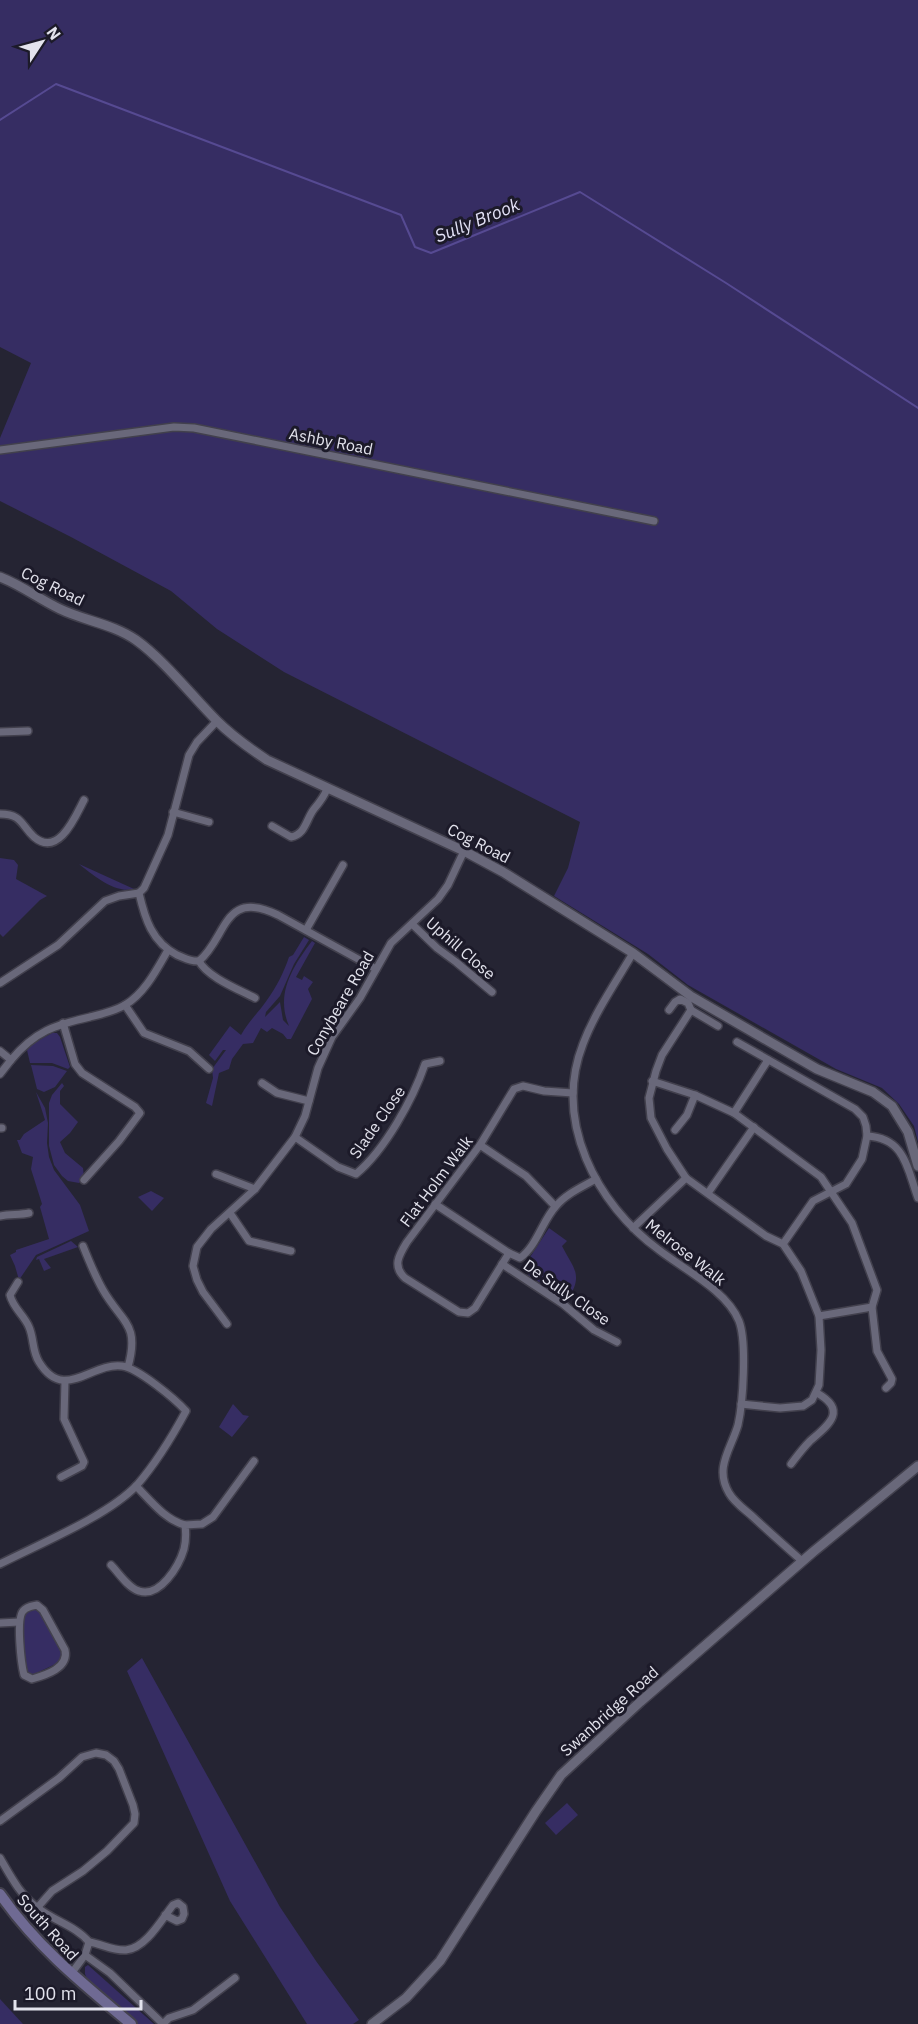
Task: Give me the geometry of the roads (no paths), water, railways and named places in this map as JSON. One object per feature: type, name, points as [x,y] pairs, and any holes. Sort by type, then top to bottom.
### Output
[{"type":"main road","name":"South Road","points":[[0,1894],[35,1939],[71,1974],[131,2024]]},
{"type":"street","name":"Ashby Road","points":[[0,450],[174,427],[194,428],[654,521]]},
{"type":"street","name":"Cog Road","points":[[0,577],[34,593],[61,610],[116,629],[137,640],[217,721],[267,760],[464,851],[503,872],[633,953],[692,997],[817,1069],[873,1092],[892,1106],[908,1132],[918,1166]]},
{"type":"street","points":[[0,983],[58,945],[105,901],[139,893],[144,888],[168,835],[189,755],[197,742],[217,721]]},
{"type":"street","points":[[0,732],[28,731]]},
{"type":"street","points":[[272,826],[291,837],[298,836],[313,809],[323,799],[327,789]]},
{"type":"street","points":[[0,814],[8,814],[19,819],[33,836],[39,840],[48,841],[58,839],[65,834],[84,800]]},
{"type":"street","points":[[173,812],[209,822]]},
{"type":"street","name":"Conybeare Road","points":[[227,1324],[197,1281],[193,1266],[200,1240],[255,1189],[295,1137],[305,1116],[318,1068],[332,1037],[360,998],[391,943],[438,899],[448,885],[464,851]]},
{"type":"street","points":[[306,930],[344,866]]},
{"type":"street","points":[[139,893],[145,920],[159,941],[168,950],[191,962],[199,962]]},
{"type":"street","points":[[199,962],[232,914],[254,907],[266,909],[376,969]]},
{"type":"street","name":"Uphill Close","points":[[412,924],[436,948],[492,992]]},
{"type":"street","points":[[0,1074],[31,1038],[63,1023],[106,1013],[125,1005],[148,981],[168,950]]},
{"type":"street","name":"Melrose Walk","points":[[633,953],[587,1033],[575,1069],[573,1093],[578,1138],[596,1179],[616,1209],[633,1228],[657,1249],[719,1294],[736,1314],[744,1340],[741,1404],[738,1425],[723,1464],[725,1486],[733,1499],[802,1561]]},
{"type":"street","points":[[199,962],[202,968],[255,998]]},
{"type":"street","points":[[669,1010],[680,999],[688,1003],[691,1010],[718,1026]]},
{"type":"street","points":[[125,1005],[144,1033],[189,1051],[209,1069]]},
{"type":"street","points":[[691,1010],[663,1055],[652,1081],[649,1098],[651,1118],[686,1178],[766,1236],[783,1244],[801,1271],[819,1316],[821,1350],[819,1385],[817,1394],[812,1400],[803,1406],[780,1408],[741,1404]]},
{"type":"street","points":[[63,1023],[72,1057],[82,1073],[135,1107],[140,1113],[119,1141],[84,1180]]},
{"type":"street","points":[[737,1042],[855,1109],[863,1117],[867,1136],[862,1159],[846,1184],[813,1201],[783,1244]]},
{"type":"street","points":[[0,1051],[11,1060]]},
{"type":"street","points":[[734,1113],[768,1060]]},
{"type":"street","name":"Slade Close","points":[[295,1137],[338,1167],[356,1174],[374,1155],[411,1098],[425,1064],[440,1061]]},
{"type":"street","points":[[652,1081],[695,1095],[734,1113],[821,1177],[852,1223],[878,1290],[872,1307],[877,1351],[892,1379],[886,1388]]},
{"type":"street","points":[[262,1083],[277,1094],[309,1101]]},
{"type":"street","name":"Flat Holm Walk","points":[[502,1264],[475,1308],[468,1313],[459,1312],[405,1278],[398,1269],[398,1258],[406,1242],[480,1145],[512,1091],[523,1086],[544,1091],[573,1093]]},
{"type":"street","points":[[675,1130],[687,1115],[695,1095]]},
{"type":"street","points":[[708,1193],[754,1127]]},
{"type":"street","points":[[867,1136],[879,1137],[895,1144],[902,1155],[918,1198]]},
{"type":"street","points":[[480,1145],[526,1176],[555,1206]]},
{"type":"street","points":[[216,1174],[255,1189]]},
{"type":"street","points":[[633,1228],[686,1178]]},
{"type":"street","points":[[435,1204],[520,1258],[526,1253],[555,1206],[568,1195],[596,1179]]},
{"type":"street","points":[[0,1216],[29,1213]]},
{"type":"street","points":[[230,1213],[249,1241],[291,1251]]},
{"type":"street","points":[[83,1246],[104,1291],[128,1324],[133,1349],[128,1367]]},
{"type":"street","points":[[502,1264],[509,1253]]},
{"type":"street","name":"De Sully Close","points":[[502,1264],[562,1304],[594,1330],[617,1342]]},
{"type":"street","points":[[0,1564],[99,1512],[136,1486],[172,1436],[186,1412],[176,1401],[128,1367],[111,1366],[79,1379],[65,1381],[52,1376],[38,1361],[33,1351],[28,1326],[12,1304],[10,1295],[18,1282]]},
{"type":"street","points":[[819,1316],[872,1307]]},
{"type":"street","points":[[61,1477],[82,1466],[84,1462],[64,1419],[65,1381]]},
{"type":"street","points":[[791,1464],[806,1445],[828,1427],[832,1420],[833,1414],[827,1400],[817,1394]]},
{"type":"street","points":[[136,1486],[176,1523],[202,1524],[213,1518],[254,1461]]},
{"type":"street","name":"Swanbridge Road","points":[[372,2024],[406,1998],[440,1961],[561,1775],[640,1702],[802,1561],[918,1466]]},
{"type":"street","points":[[111,1565],[135,1589],[150,1592],[163,1583],[176,1566],[184,1549],[185,1525]]},
{"type":"street","points":[[37,1605],[43,1610],[65,1650],[67,1658],[64,1664],[32,1679],[24,1674],[21,1664],[19,1622],[22,1611],[29,1606],[37,1605]]},
{"type":"street","points":[[0,1623],[19,1622]]},
{"type":"street","points":[[0,1821],[82,1757],[96,1753],[106,1755],[119,1769],[134,1805],[134,1823],[107,1851],[83,1871],[52,1891],[37,1908]]},
{"type":"street","points":[[0,1858],[15,1885],[37,1908],[62,1924],[81,1932],[89,1942],[114,1949],[128,1950],[142,1942],[165,1915]]},
{"type":"street","points":[[71,1974],[85,1955],[89,1942]]},
{"type":"street","points":[[85,1955],[118,1980],[163,2024],[169,2018],[193,2010],[235,1978]]},
{"type":"waterway","name":"Sully Brook","points":[[0,120],[56,84],[401,215],[415,247],[431,253],[580,192],[726,283],[918,408]]}]
